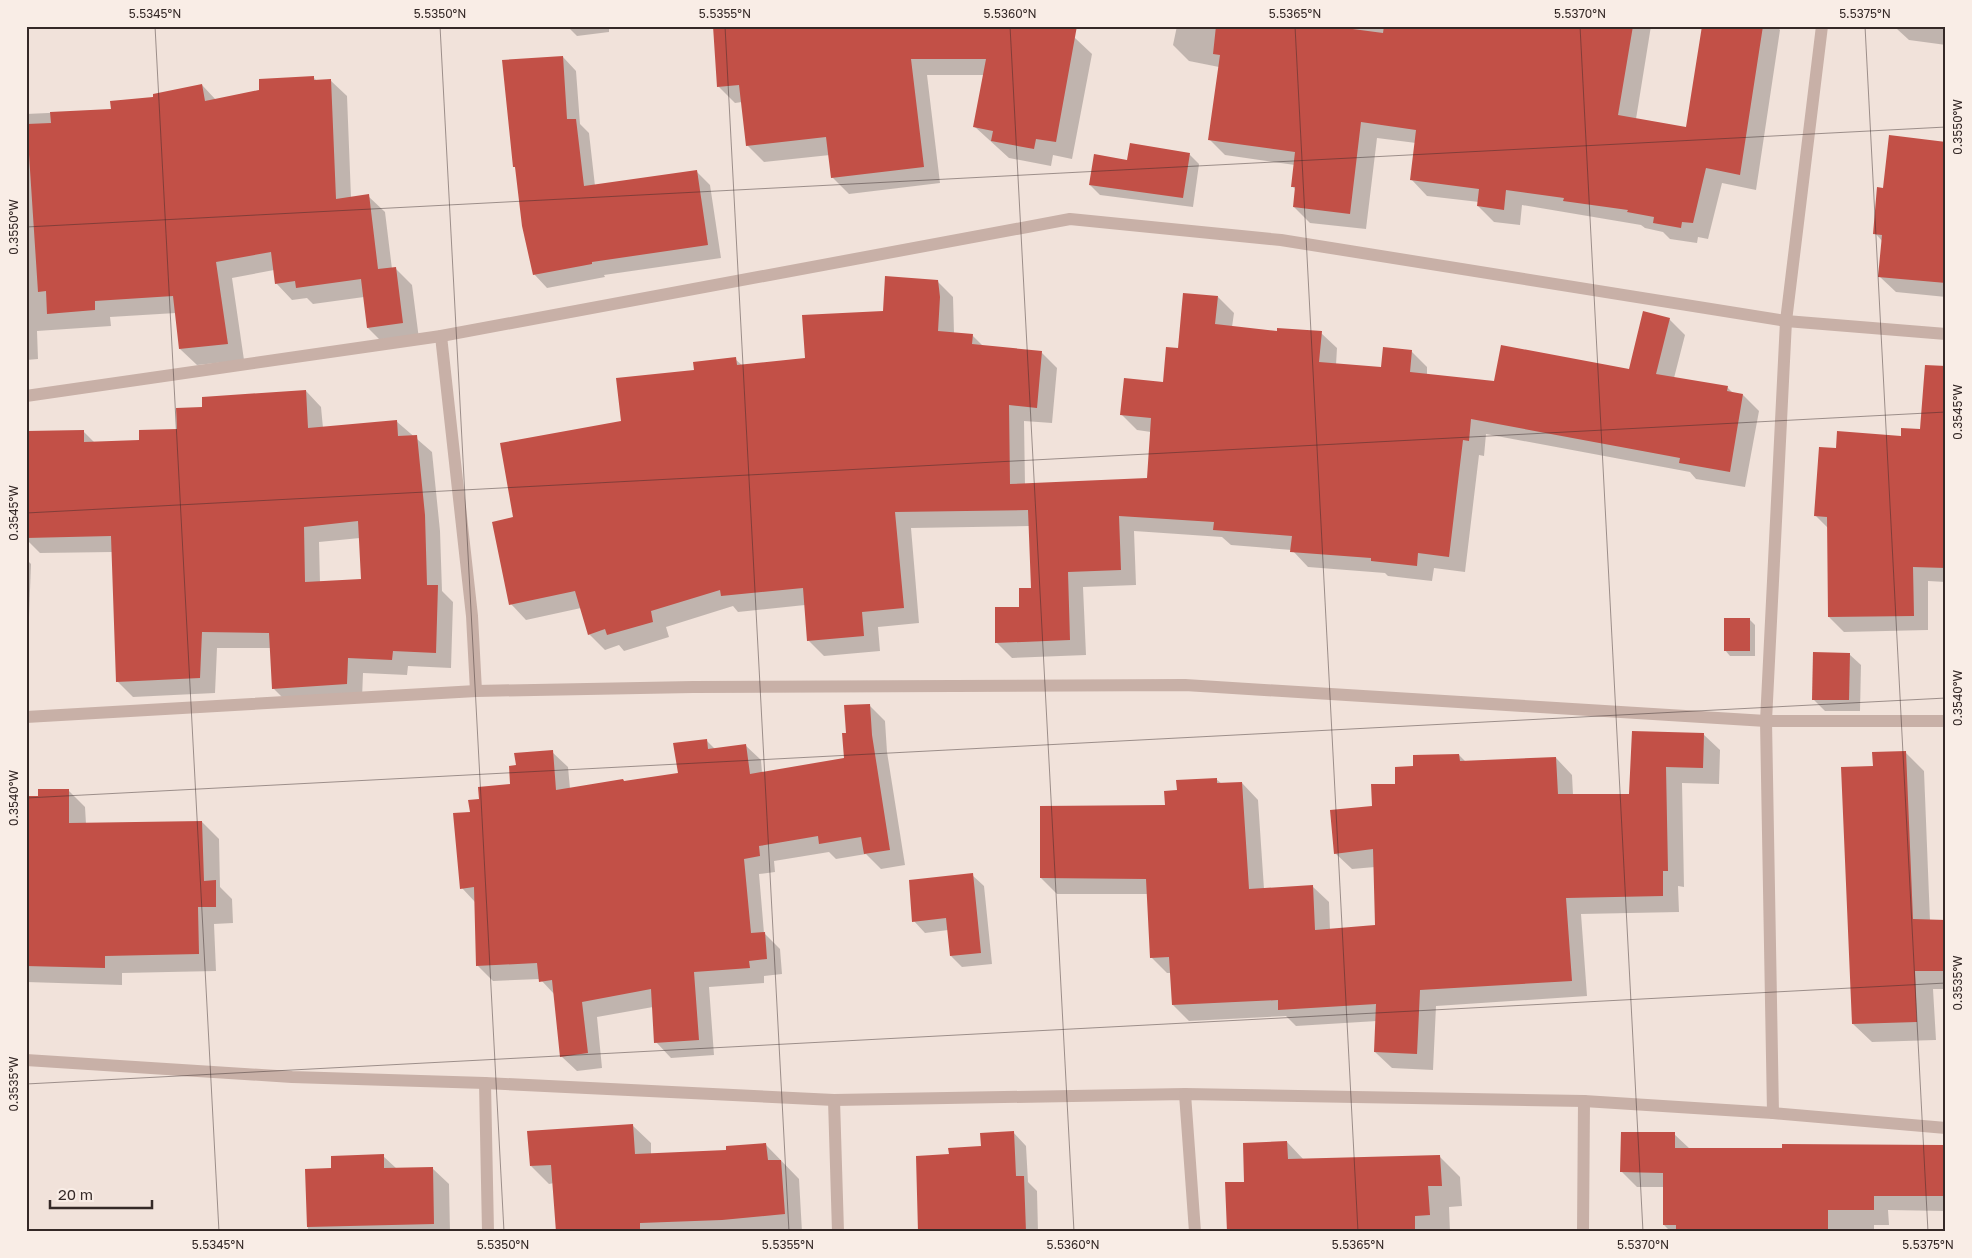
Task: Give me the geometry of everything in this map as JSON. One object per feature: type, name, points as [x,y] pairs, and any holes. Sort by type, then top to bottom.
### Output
[{"type":"street","points":[[1773,1114],[1766,722],[1786,321],[1822,26]]},
{"type":"street","points":[[26,396],[441,336],[1070,219],[1282,240],[1786,321],[1946,334]]},
{"type":"street","points":[[441,336],[472,616],[476,691]]},
{"type":"street","points":[[26,717],[476,691],[693,687],[1185,685],[1766,722],[1946,721]]},
{"type":"street","points":[[26,1060],[292,1077],[486,1083],[834,1100],[1185,1094],[1584,1101],[1946,1128]]},
{"type":"street","points":[[486,1083],[488,1232]]},
{"type":"street","points":[[1185,1094],[1196,1232]]},
{"type":"street","points":[[834,1100],[838,1232]]},
{"type":"street","points":[[1583,1232],[1584,1101]]},
{"type":"building","points":[[713,26],[1077,26],[1056,142],[1036,139],[1034,149],[991,141],[993,131],[973,127],[986,59],[911,59],[924,167],[831,178],[826,137],[746,146],[739,85],[717,87]]},
{"type":"building","points":[[1216,26],[1330,26],[1383,33],[1384,26],[1633,26],[1618,115],[1686,127],[1702,26],[1763,26],[1740,175],[1706,168],[1693,223],[1682,222],[1681,228],[1653,223],[1654,217],[1627,212],[1628,210],[1563,201],[1564,198],[1506,190],[1504,210],[1477,206],[1479,189],[1410,180],[1416,130],[1361,122],[1350,214],[1293,207],[1295,187],[1291,187],[1295,152],[1208,140],[1220,55],[1213,54]]},
{"type":"building","points":[[563,56],[567,119],[576,119],[584,186],[697,170],[708,245],[592,262],[592,264],[533,275],[522,226],[515,167],[513,167],[502,60]]},
{"type":"building","points":[[314,76],[314,80],[331,79],[336,199],[369,194],[378,269],[396,267],[403,323],[367,328],[361,279],[296,288],[295,281],[275,284],[271,252],[216,262],[228,344],[179,349],[173,296],[95,301],[95,310],[47,314],[46,291],[38,292],[27,124],[51,123],[50,112],[111,109],[110,101],[153,97],[153,94],[202,84],[205,101],[259,90],[259,79]]},
{"type":"building","points":[[1889,135],[1946,142],[1946,283],[1878,277],[1882,235],[1873,234],[1877,187],[1883,188]]},
{"type":"building","points":[[1130,143],[1190,153],[1183,198],[1089,185],[1094,154],[1127,160]]},
{"type":"building","points":[[885,276],[938,280],[940,297],[938,331],[973,334],[972,344],[1042,351],[1037,408],[1009,405],[1010,484],[1147,478],[1151,418],[1120,415],[1124,378],[1163,382],[1166,347],[1178,348],[1183,293],[1218,296],[1215,324],[1277,331],[1277,328],[1322,331],[1319,362],[1381,367],[1383,347],[1412,350],[1410,372],[1494,381],[1501,345],[1629,369],[1643,311],[1670,318],[1656,374],[1728,386],[1727,391],[1743,394],[1730,472],[1679,463],[1680,458],[1471,419],[1469,441],[1463,440],[1449,557],[1418,553],[1417,566],[1371,561],[1371,558],[1290,552],[1292,536],[1213,530],[1214,522],[1119,516],[1121,570],[1068,572],[1070,640],[995,643],[995,607],[1019,607],[1019,588],[1031,588],[1028,510],[895,512],[904,608],[862,612],[864,636],[807,641],[803,588],[721,596],[720,590],[651,611],[653,622],[607,635],[605,629],[588,635],[575,591],[509,605],[492,522],[513,517],[500,443],[621,421],[616,378],[694,370],[693,362],[736,357],[737,365],[805,358],[802,315],[883,311]]},
{"type":"building","points":[[1925,365],[1946,366],[1946,568],[1913,567],[1914,616],[1828,617],[1827,517],[1814,516],[1819,447],[1836,448],[1837,431],[1901,436],[1901,428],[1920,429]]},
{"type":"building","points":[[306,390],[308,428],[397,420],[398,436],[417,435],[425,515],[427,585],[438,585],[436,653],[393,651],[392,660],[348,658],[347,684],[272,689],[269,633],[202,632],[200,678],[116,682],[111,536],[26,538],[26,431],[84,430],[84,442],[139,440],[139,430],[177,429],[176,408],[202,407],[202,397]],"holes":[[[358,521],[361,579],[305,582],[304,527]]]},
{"type":"building","points":[[1724,618],[1750,618],[1750,651],[1724,651]]},
{"type":"building","points":[[1813,652],[1850,653],[1849,700],[1812,700]]},
{"type":"building","points":[[870,704],[872,735],[890,850],[864,854],[861,837],[819,844],[818,836],[759,846],[760,856],[744,859],[751,933],[765,932],[767,959],[749,961],[750,968],[694,972],[699,1040],[654,1043],[651,989],[582,1002],[588,1053],[560,1057],[552,980],[539,982],[537,963],[476,966],[474,887],[460,889],[453,813],[470,812],[468,800],[479,799],[478,787],[510,784],[509,766],[516,765],[514,753],[553,750],[556,790],[623,779],[624,781],[678,773],[673,743],[707,739],[708,749],[746,744],[750,774],[844,758],[842,733],[846,733],[844,705]]},
{"type":"building","points":[[1632,731],[1704,733],[1703,768],[1666,767],[1668,871],[1663,871],[1663,896],[1566,898],[1572,981],[1420,990],[1417,1054],[1374,1052],[1376,1004],[1278,1010],[1278,1000],[1172,1005],[1169,957],[1150,958],[1146,879],[1040,878],[1040,806],[1165,805],[1164,791],[1177,790],[1176,780],[1217,778],[1217,783],[1242,782],[1249,889],[1313,885],[1315,930],[1375,925],[1373,849],[1334,854],[1330,810],[1372,806],[1371,784],[1395,784],[1395,767],[1413,766],[1413,755],[1459,754],[1460,761],[1556,757],[1558,794],[1629,794]]},
{"type":"building","points":[[1906,751],[1913,919],[1946,920],[1946,971],[1915,971],[1917,1022],[1852,1024],[1841,767],[1873,766],[1872,752]]},
{"type":"building","points":[[38,789],[69,789],[69,823],[202,821],[204,881],[216,880],[216,907],[198,907],[199,954],[105,956],[105,968],[26,966],[26,796],[38,796]]},
{"type":"building","points":[[973,873],[981,953],[950,956],[946,918],[912,922],[909,880]]},
{"type":"building","points":[[633,1124],[635,1154],[726,1150],[726,1146],[766,1143],[768,1160],[781,1160],[785,1214],[722,1220],[640,1223],[640,1232],[556,1232],[551,1165],[530,1166],[527,1131]]},
{"type":"building","points":[[1014,1131],[1016,1176],[1024,1176],[1026,1232],[918,1232],[916,1156],[949,1154],[948,1148],[981,1146],[980,1133]]},
{"type":"building","points":[[1621,1132],[1675,1132],[1675,1148],[1782,1148],[1782,1144],[1943,1145],[1943,1196],[1874,1196],[1874,1210],[1828,1210],[1828,1232],[1676,1232],[1676,1225],[1663,1225],[1663,1173],[1620,1172]]},
{"type":"building","points":[[1287,1141],[1288,1159],[1440,1155],[1442,1186],[1428,1186],[1430,1215],[1415,1216],[1415,1232],[1227,1232],[1225,1182],[1244,1182],[1243,1143]]},
{"type":"building","points":[[384,1154],[384,1168],[433,1167],[434,1224],[307,1227],[305,1169],[331,1168],[331,1156]]}]
